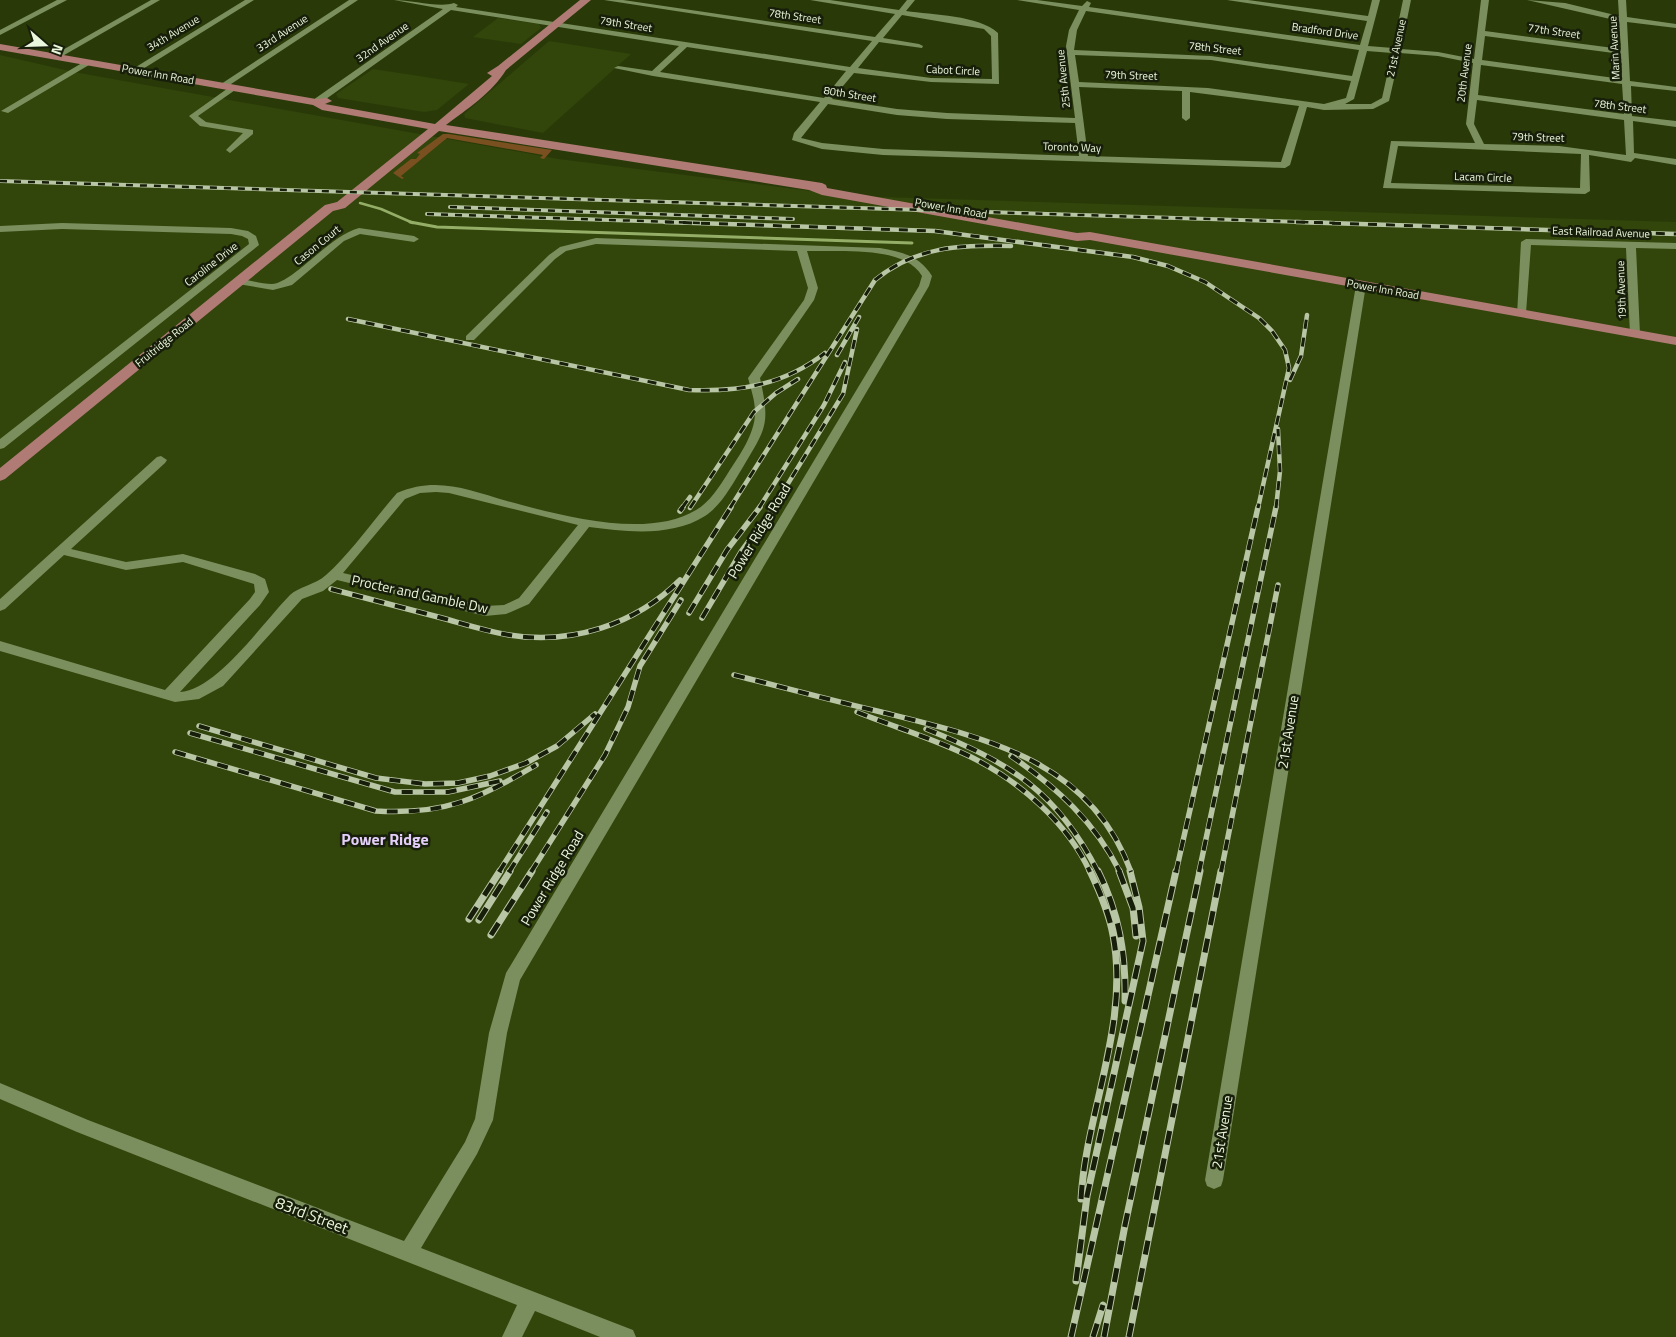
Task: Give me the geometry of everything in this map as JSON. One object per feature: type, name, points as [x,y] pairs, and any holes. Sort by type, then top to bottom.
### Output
[{"type":"main road","name":"Fruitridge Road","points":[[0,476],[329,208],[341,205],[435,123],[489,84],[502,68],[586,0]]},
{"type":"main road","name":"Power Inn Road","points":[[0,46],[316,102],[332,101],[548,146],[564,146],[811,187],[822,192],[1077,237],[1090,236],[1676,341]]},
{"type":"street","points":[[0,33],[63,0]]},
{"type":"street","points":[[56,56],[156,0]]},
{"type":"street","name":"34th Avenue","points":[[135,70],[250,0]]},
{"type":"street","name":"33rd Avenue","points":[[222,86],[354,0]]},
{"type":"street","name":"79th Street","points":[[398,0],[851,70]]},
{"type":"street","name":"32nd Avenue","points":[[316,102],[460,0]]},
{"type":"street","name":"78th Street","points":[[608,0],[919,46]]},
{"type":"street","points":[[814,0],[900,12]]},
{"type":"street","points":[[825,102],[911,0]]},
{"type":"street","name":"Bradford Drive","points":[[1021,0],[1364,48],[1395,50],[1627,82]]},
{"type":"street","name":"25th Avenue","points":[[1084,159],[1071,52],[1073,30],[1089,0]]},
{"type":"street","points":[[1231,0],[1371,19]]},
{"type":"street","points":[[1324,106],[1348,102],[1376,0]]},
{"type":"street","name":"21st Avenue","points":[[1379,104],[1386,100],[1406,0]]},
{"type":"street","name":"20th Avenue","points":[[1481,146],[1470,124],[1485,0]]},
{"type":"street","points":[[1531,0],[1598,15],[1676,26]]},
{"type":"street","name":"Marin Avenue","points":[[1622,0],[1630,156]]},
{"type":"street","points":[[1547,12],[1550,3]]},
{"type":"street","name":"Cabot Circle","points":[[851,70],[923,80],[996,82],[995,35],[991,29],[977,24],[900,12]]},
{"type":"street","name":"77th Street","points":[[1480,33],[1625,52]]},
{"type":"street","points":[[653,74],[685,44]]},
{"type":"street","name":"78th Street","points":[[1071,52],[1211,58],[1356,78]]},
{"type":"street","points":[[5,111],[90,62]]},
{"type":"street","name":"80th Street","points":[[618,68],[825,102],[922,115],[1079,120]]},
{"type":"street","points":[[1627,82],[1676,89]]},
{"type":"street","name":"79th Street","points":[[1075,84],[1186,88],[1304,104]]},
{"type":"street","points":[[230,150],[250,132],[203,124],[193,116],[234,88]]},
{"type":"street","points":[[1186,88],[1186,118]]},
{"type":"street","points":[[1352,91],[1360,101],[1379,104]]},
{"type":"street","name":"78th Street","points":[[1472,96],[1676,124]]},
{"type":"street","name":"Toronto Way","points":[[825,102],[796,135],[796,140],[822,146],[874,152],[1285,165],[1304,104]]},
{"type":"street","points":[[1304,104],[1324,106],[1379,104]]},
{"type":"street","name":"79th Street","points":[[1394,143],[1559,149],[1630,159],[1630,156],[1676,162]]},
{"type":"street","name":"Lacam Circle","points":[[1394,143],[1386,186],[1584,191],[1585,152]]},
{"type":"street","name":"Caroline Drive","points":[[0,228],[53,226],[231,232],[245,233],[253,238],[254,245],[0,444]]},
{"type":"street","name":"Cason Court","points":[[238,282],[273,287],[288,283],[341,239],[359,231],[414,238]]},
{"type":"street","name":"Power Ridge Road","points":[[408,1252],[472,1148],[484,1120],[498,1033],[512,978],[920,293],[927,276],[922,267],[917,263],[897,254],[801,248],[625,242],[578,244],[563,249],[552,257],[470,338]]},
{"type":"street","name":"East Railroad Avenue","points":[[1521,313],[1526,242],[1676,246]]},
{"type":"street","name":"19th Avenue","points":[[1632,245],[1635,334]]},
{"type":"street","name":"Procter and Gamble Dw","points":[[0,646],[168,696],[184,698],[203,693],[218,682],[297,596],[318,588],[334,575],[401,496],[416,489],[434,486],[449,489],[586,523],[634,529],[658,528],[682,523],[695,516],[715,500],[760,425],[762,411],[754,378],[809,300],[813,288],[801,248]]},
{"type":"street","name":"21st Avenue","points":[[1214,1180],[1361,285]]},
{"type":"street","points":[[0,606],[63,551],[161,460]]},
{"type":"street","name":"Procter and Gamble Dw","points":[[334,575],[485,611],[506,609],[524,600],[586,523]]},
{"type":"street","points":[[63,551],[126,566],[183,558],[250,577],[260,582],[262,592],[255,602],[168,696]]},
{"type":"street","name":"83rd Street","points":[[0,1091],[83,1126],[626,1337]]},
{"type":"street","points":[[512,1337],[530,1300]]},
{"type":"shaded area","points":[[498,18],[539,24],[541,28],[521,44],[473,37]]},
{"type":"shaded area","points":[[549,41],[631,54],[543,133],[465,118],[464,114]]},
{"type":"shaded area","points":[[0,55],[74,72],[559,159],[850,196],[1676,222],[1676,1337],[0,1337]]},
{"type":"shaded area","points":[[373,69],[469,84],[437,110],[424,112],[338,98],[336,94]]},
{"type":"shaded area","points":[[443,134],[552,150],[544,159],[540,158],[543,155],[447,138],[401,176],[404,178],[402,179],[393,173],[411,159],[416,159],[420,154],[417,153]]},
{"type":"waterway","points":[[360,203],[381,209],[411,222]]},
{"type":"waterway","points":[[411,222],[437,227],[912,243]]},
{"type":"railway","points":[[0,181],[1335,223]]},
{"type":"railway","points":[[450,207],[793,219]]},
{"type":"railway","points":[[427,214],[703,223]]},
{"type":"railway","points":[[665,222],[935,231],[1133,257],[1168,266],[1205,282],[1259,318],[1272,331],[1285,350],[1289,368],[1258,508]]},
{"type":"railway","points":[[1296,222],[1676,234]]},
{"type":"railway","points":[[730,508],[875,280],[907,260],[923,254],[956,247],[1011,246]]},
{"type":"railway","points":[[1290,380],[1301,356],[1307,315]]},
{"type":"railway","points":[[837,355],[859,317]]},
{"type":"railway","points":[[348,319],[689,390],[726,390],[761,384],[794,373],[825,353]]},
{"type":"railway","points":[[773,508],[843,394],[857,329]]},
{"type":"railway","points":[[759,508],[824,405],[845,362]]},
{"type":"railway","points":[[690,508],[754,412],[776,393],[798,379]]},
{"type":"railway","points":[[1276,508],[1280,471],[1278,429]]},
{"type":"railway","points":[[682,508],[690,497]]},
{"type":"railway","points":[[680,511],[683,507]]},
{"type":"railway","points":[[499,872],[731,507]]},
{"type":"railway","points":[[689,613],[727,550],[760,507]]},
{"type":"railway","points":[[702,618],[741,552],[774,507]]},
{"type":"railway","points":[[1176,872],[1258,507]]},
{"type":"railway","points":[[1199,872],[1276,507]]},
{"type":"railway","points":[[331,589],[509,635],[556,637],[578,634],[622,620],[662,596],[680,580]]},
{"type":"railway","points":[[1221,872],[1278,585]]},
{"type":"railway","points":[[531,872],[605,755],[628,707],[640,666],[681,600]]},
{"type":"railway","points":[[734,675],[955,731],[992,743],[1028,759],[1060,778],[1089,802],[1113,833],[1131,872]]},
{"type":"railway","points":[[857,712],[971,757],[1007,778],[1055,820],[1068,836],[1090,872]]},
{"type":"railway","points":[[199,726],[376,778],[425,784],[458,783],[490,776],[526,763],[557,746],[595,714]]},
{"type":"railway","points":[[926,729],[982,754],[1028,782],[1066,820],[1098,872]]},
{"type":"railway","points":[[190,733],[395,792],[448,792],[500,781]]},
{"type":"railway","points":[[175,752],[376,811],[400,812],[441,807],[478,796],[536,765]]},
{"type":"railway","points":[[1011,756],[1044,780],[1073,807],[1099,837],[1120,872]]},
{"type":"railway","points":[[509,872],[547,812]]},
{"type":"railway","points":[[469,919],[500,871]]},
{"type":"railway","points":[[479,920],[510,871]]},
{"type":"railway","points":[[491,935],[532,871]]},
{"type":"railway","points":[[1081,1199],[1090,1133],[1112,1034],[1117,968],[1109,919],[1090,871]]},
{"type":"railway","points":[[1098,871],[1111,902],[1120,934],[1124,967],[1125,1001]]},
{"type":"railway","points":[[1119,871],[1133,908],[1136,936]]},
{"type":"railway","points":[[1076,1281],[1087,1196],[1143,941],[1139,907],[1130,871]]},
{"type":"railway","points":[[1071,1337],[1176,871]]},
{"type":"railway","points":[[1104,1337],[1125,1225],[1200,871]]},
{"type":"railway","points":[[1129,1337],[1221,871]]},
{"type":"railway","points":[[1093,1337],[1103,1305]]},
{"type":"district","name":"Power Ridge","points":[[385,839]]}]
